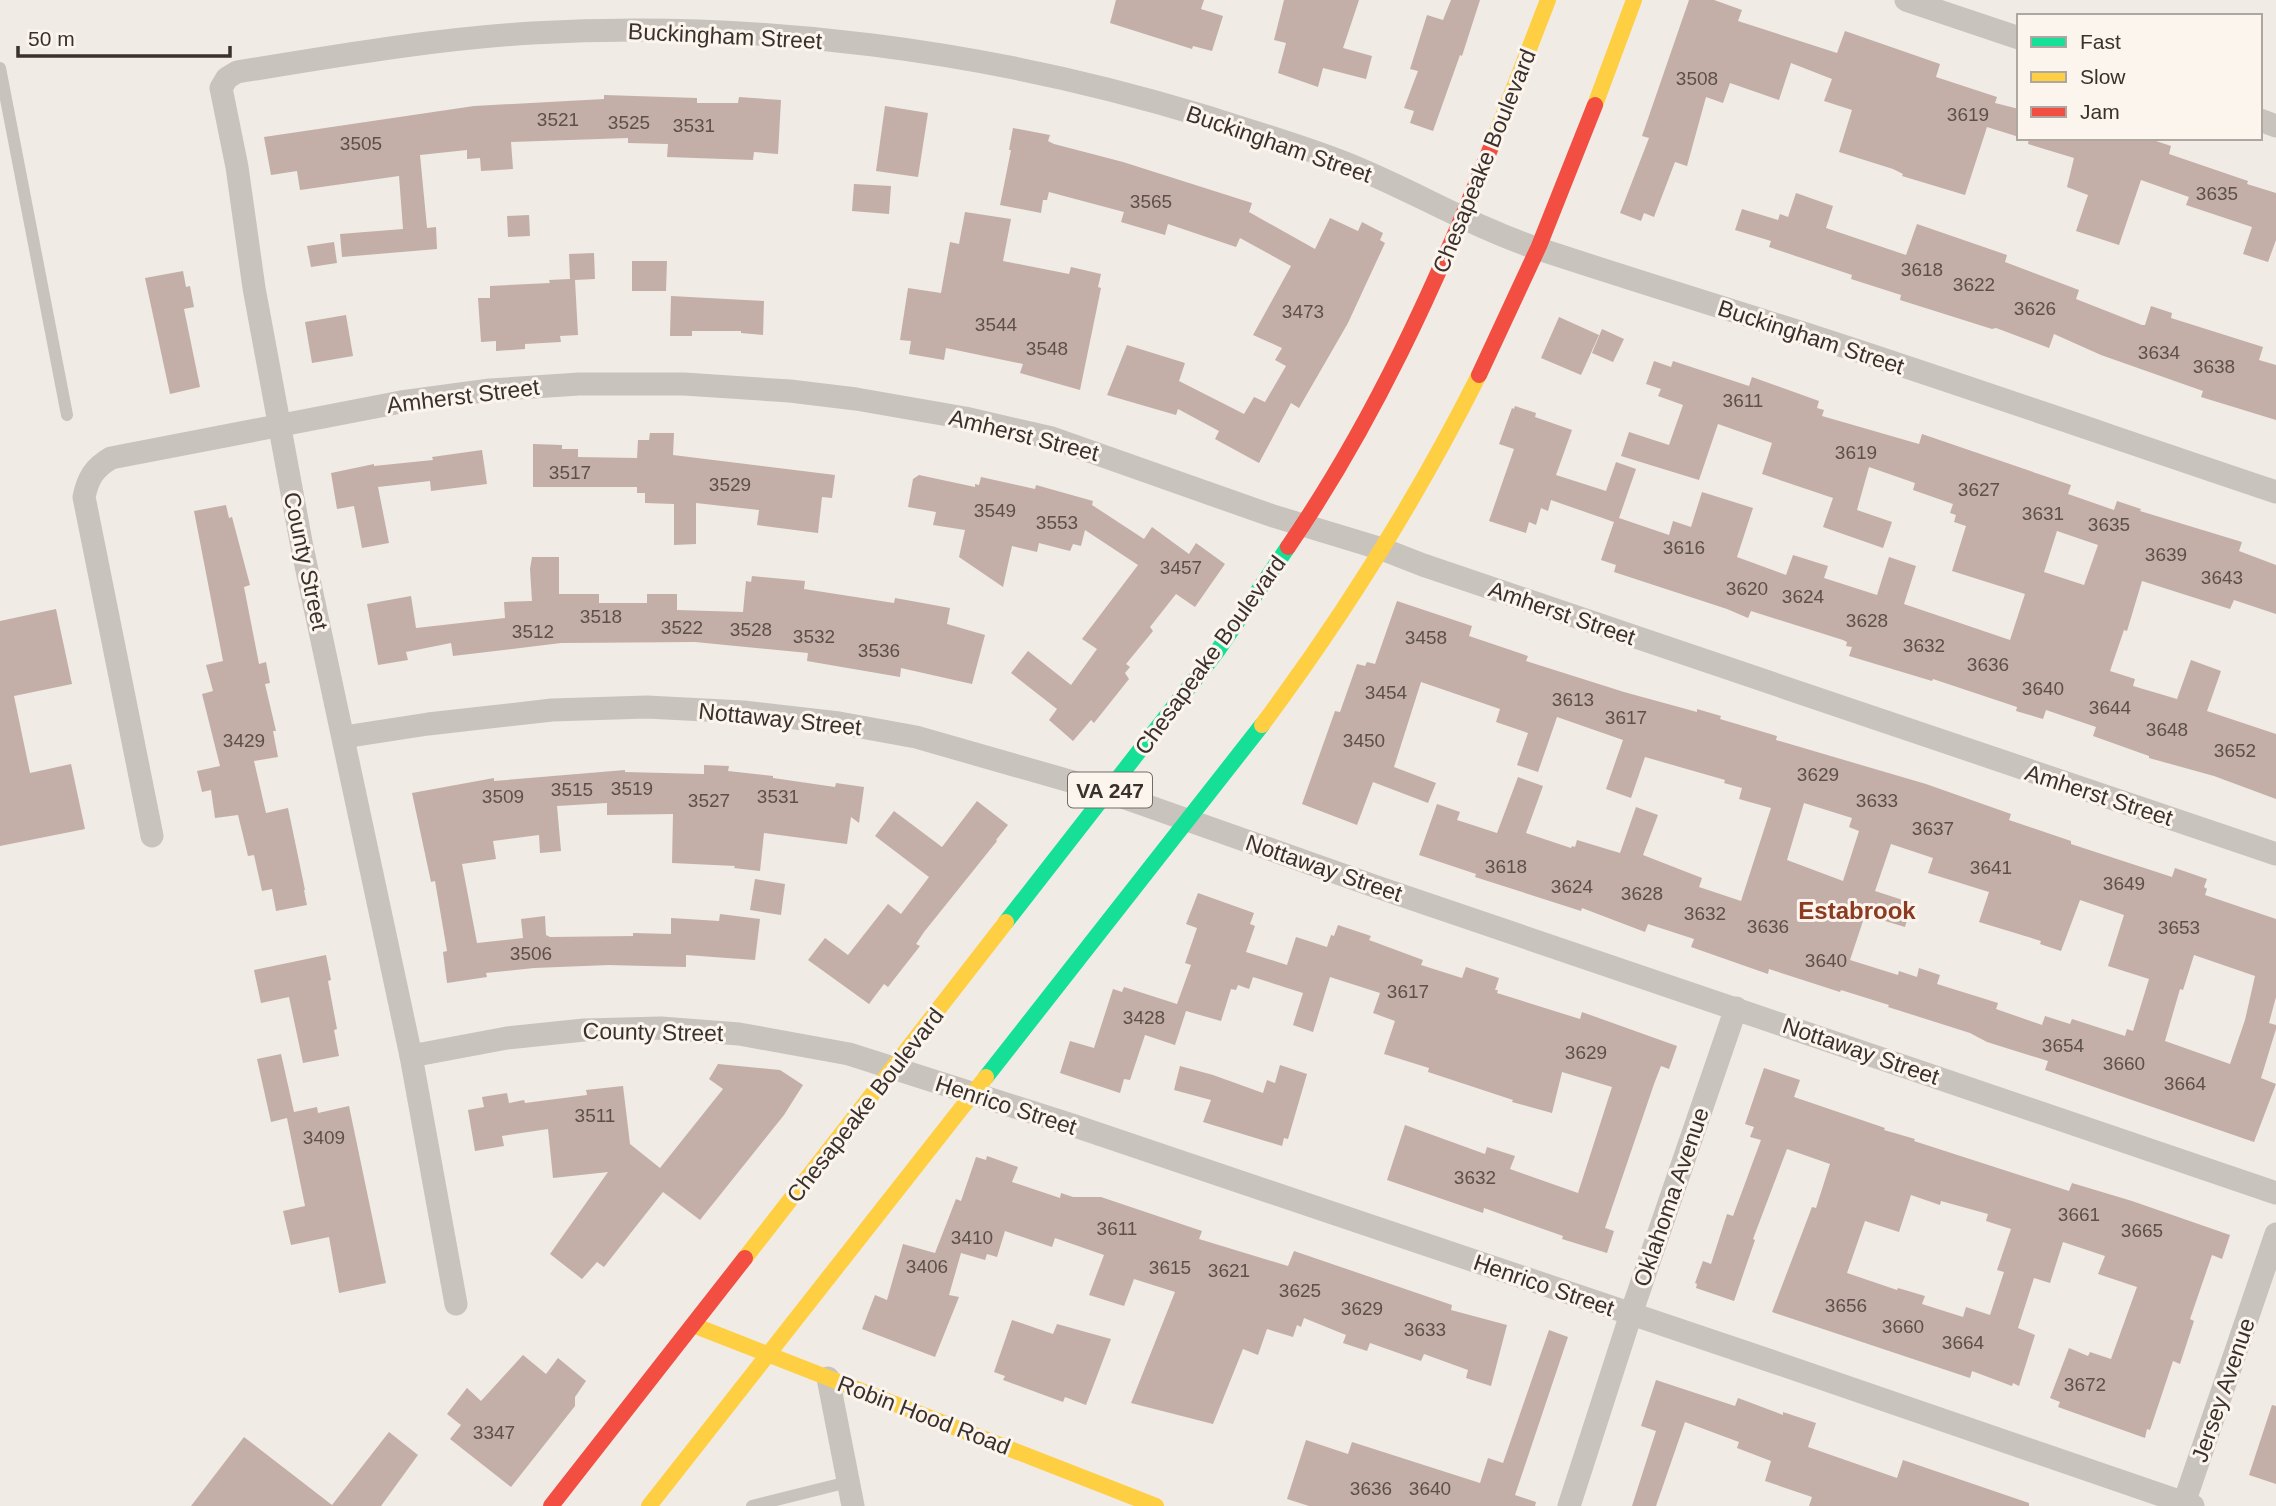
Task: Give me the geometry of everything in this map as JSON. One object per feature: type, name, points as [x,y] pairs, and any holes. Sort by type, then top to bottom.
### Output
[{"type":"main road","name":"Chesapeake Boulevard","points":[[551,1506],[1218,650],[1304,524],[1363,425],[1434,283],[1464,217],[1549,0]]},
{"type":"main road","points":[[649,1506],[1188,820],[1346,608],[1447,437],[1493,347],[1538,249],[1634,0]]},
{"type":"main road","name":"Robin Hood Road","points":[[693,1325],[1156,1506]]},
{"type":"street","points":[[1906,0],[2017,37]]},
{"type":"street","name":"Buckingham Street","points":[[237,72],[366,51],[529,34],[638,30],[729,32],[879,46],[1057,76],[1201,116],[1343,162],[1538,249],[1807,334],[2276,492]]},
{"type":"street","name":"County Street","points":[[237,72],[227,78],[221,88],[237,167],[254,288],[302,547],[411,1056],[456,1304]]},
{"type":"street","name":"Amherst Street","points":[[152,836],[84,496],[88,480],[97,467],[111,458],[427,398],[490,390],[579,384],[684,384],[790,391],[856,399],[952,415],[1052,438],[1273,516],[1382,549],[2276,854]]},
{"type":"street","name":"Nottaway Street","points":[[344,737],[552,710],[647,707],[743,712],[839,723],[916,737],[1108,792],[1377,887],[2276,1193]]},
{"type":"street","name":"Oklahoma Avenue","points":[[1569,1506],[1631,1314],[1736,1008]]},
{"type":"street","name":"County Street","points":[[411,1056],[506,1038],[584,1030],[661,1028],[739,1034],[849,1054],[894,1068]]},
{"type":"street","name":"Henrico Street","points":[[894,1068],[1072,1125],[2187,1505]]},
{"type":"street","name":"Jersey Avenue","points":[[2187,1505],[2276,1234]]},
{"type":"street","points":[[828,1378],[853,1506]]},
{"type":"lane","points":[[0,68],[67,415]]},
{"type":"lane","points":[[671,1478],[677,1497]]},
{"type":"lane","points":[[752,1506],[848,1482]]},
{"type":"building","points":[[1116,0],[1204,0],[1201,9],[1223,16],[1212,51],[1193,46],[1192,49],[1110,23]]},
{"type":"building","points":[[1284,0],[1359,0],[1343,48],[1372,56],[1366,79],[1323,68],[1318,87],[1278,73],[1286,43],[1274,40]]},
{"type":"building","points":[[1451,0],[1480,0],[1433,131],[1410,123],[1414,111],[1404,108],[1418,71],[1410,69],[1427,15],[1443,20]]},
{"type":"building","points":[[1689,0],[1714,0],[1742,10],[1738,21],[1837,53],[1845,31],[1940,64],[1936,77],[1997,97],[1995,103],[2017,108],[2017,136],[1987,127],[1965,195],[1902,176],[1903,174],[1893,169],[1839,152],[1852,110],[1824,101],[1832,79],[1791,63],[1779,100],[1730,83],[1723,103],[1706,97],[1687,166],[1675,162],[1654,217],[1644,213],[1641,221],[1620,213],[1649,138],[1642,136]]},
{"type":"building","points":[[604,95],[697,98],[697,103],[738,103],[739,97],[781,100],[778,154],[754,152],[753,160],[667,157],[668,144],[628,143],[628,138],[511,142],[513,169],[481,171],[480,158],[467,159],[467,150],[420,155],[427,228],[436,227],[437,249],[342,257],[340,234],[403,229],[399,176],[300,190],[297,171],[271,175],[264,137],[474,106],[604,99]]},
{"type":"building","points":[[885,106],[928,113],[918,177],[876,171]]},
{"type":"building","points":[[1013,128],[1050,135],[1048,141],[1054,144],[1123,162],[1252,203],[1249,212],[1315,249],[1330,218],[1358,231],[1362,222],[1383,233],[1380,240],[1385,243],[1348,323],[1299,408],[1291,403],[1259,463],[1215,439],[1219,431],[1178,409],[1176,415],[1107,395],[1127,345],[1185,363],[1179,381],[1244,414],[1254,397],[1265,402],[1286,366],[1275,360],[1282,348],[1253,335],[1291,266],[1240,238],[1236,247],[1168,224],[1165,235],[1121,222],[1124,212],[1049,192],[1047,200],[1043,200],[1041,213],[1000,205]]},
{"type":"building","points":[[2029,140],[2153,140],[2171,146],[2169,154],[2276,193],[2276,240],[2268,262],[2243,254],[2252,227],[2186,205],[2189,197],[2141,180],[2119,245],[2076,231],[2088,195],[2067,187],[2074,158],[2028,144]]},
{"type":"building","points":[[854,184],[891,186],[889,214],[852,211]]},
{"type":"building","points":[[1796,193],[1833,206],[1826,228],[1906,255],[1917,224],[2007,255],[2005,262],[2079,290],[2076,299],[2142,325],[2145,325],[2151,306],[2172,313],[2171,318],[2263,347],[2259,360],[2276,365],[2276,420],[2201,397],[2203,391],[2101,355],[2054,334],[2049,348],[1996,328],[1900,300],[1901,295],[1769,247],[1771,241],[1735,230],[1742,209],[1778,220],[1780,214],[1788,217]]},
{"type":"building","points":[[965,212],[1011,219],[1003,261],[1069,274],[1071,267],[1101,274],[1098,287],[1101,288],[1080,390],[1020,373],[1023,364],[946,348],[944,360],[909,354],[911,341],[900,340],[908,288],[941,293],[950,242],[959,244]]},
{"type":"building","points":[[529,215],[530,236],[508,237],[507,216]]},
{"type":"building","points":[[334,242],[337,263],[311,267],[307,246]]},
{"type":"building","points":[[594,253],[595,279],[575,280],[578,335],[560,336],[561,342],[525,344],[525,349],[496,351],[496,341],[481,342],[478,298],[490,298],[490,286],[550,283],[549,280],[570,279],[569,254]]},
{"type":"building","points":[[632,261],[667,261],[666,291],[632,291]]},
{"type":"building","points":[[183,271],[186,287],[190,286],[194,307],[184,309],[200,387],[170,394],[145,278]]},
{"type":"building","points":[[671,296],[764,301],[763,335],[741,331],[692,331],[692,336],[670,336]]},
{"type":"building","points":[[346,315],[353,356],[312,363],[305,322]]},
{"type":"building","points":[[1559,317],[1599,335],[1581,375],[1541,358]]},
{"type":"building","points":[[1602,329],[1624,339],[1613,362],[1592,353]]},
{"type":"building","points":[[1654,361],[1671,367],[1673,361],[1749,386],[1752,377],[1819,401],[1817,408],[1824,410],[1822,416],[1919,444],[1922,434],[2071,485],[2068,494],[2114,510],[2117,501],[2141,509],[2140,511],[2242,542],[2239,551],[2276,565],[2276,614],[2234,600],[2230,609],[2142,581],[2127,631],[2124,630],[2110,671],[2135,679],[2133,686],[2177,699],[2191,660],[2221,671],[2207,711],[2276,734],[2276,799],[2214,776],[2149,758],[2093,736],[2096,727],[2046,710],[2043,719],[2016,711],[2017,707],[1933,679],[1932,681],[1849,656],[1852,647],[1846,646],[1847,642],[1843,640],[1751,611],[1748,618],[1614,572],[1616,565],[1601,560],[1614,522],[1551,500],[1548,511],[1541,508],[1536,525],[1529,522],[1526,533],[1489,521],[1514,449],[1499,444],[1515,406],[1536,413],[1535,417],[1572,430],[1556,475],[1606,491],[1616,462],[1636,469],[1619,518],[1669,535],[1673,521],[1691,527],[1702,492],[1753,508],[1737,557],[1786,575],[1793,555],[1828,566],[1824,578],[1877,595],[1889,557],[1916,566],[1904,604],[2010,640],[2025,594],[1952,571],[1966,526],[1954,522],[1956,515],[1950,513],[1953,504],[1913,490],[1915,483],[1869,467],[1857,510],[1892,522],[1883,548],[1823,527],[1833,498],[1762,474],[1772,443],[1718,424],[1699,480],[1621,456],[1629,432],[1669,445],[1683,405],[1658,396],[1661,389],[1646,384]],"holes":[[[2057,531],[2098,545],[2084,585],[2044,572]]]},
{"type":"building","points":[[650,433],[674,433],[673,455],[835,475],[832,498],[822,497],[818,533],[757,525],[759,510],[696,503],[696,544],[674,545],[674,504],[645,503],[645,493],[637,493],[637,487],[533,487],[533,444],[562,445],[562,449],[578,449],[578,457],[637,458],[638,440],[649,440]]},
{"type":"building","points":[[482,450],[487,484],[431,491],[430,481],[378,487],[389,543],[362,548],[354,506],[337,509],[331,473],[374,464],[433,460],[432,457]]},
{"type":"building","points":[[919,475],[975,487],[975,484],[979,485],[981,477],[1035,489],[1036,485],[1093,501],[1092,505],[1144,539],[1152,527],[1189,554],[1196,543],[1225,564],[1195,607],[1176,594],[1150,627],[1153,631],[1126,664],[1130,667],[1125,673],[1129,679],[1094,723],[1091,720],[1073,741],[1049,720],[1057,709],[1011,673],[1028,651],[1071,685],[1097,649],[1082,639],[1138,565],[1085,530],[1081,546],[1073,544],[1070,551],[1039,543],[1037,552],[1012,546],[1003,587],[959,557],[965,530],[933,525],[936,512],[908,507],[913,479]]},
{"type":"building","points":[[226,505],[229,518],[232,517],[250,585],[244,587],[259,664],[266,662],[270,683],[265,684],[276,731],[273,731],[278,757],[254,761],[266,813],[288,808],[307,905],[276,911],[272,889],[262,891],[254,855],[248,856],[238,815],[215,818],[211,790],[202,792],[197,771],[220,766],[202,694],[213,691],[206,665],[223,661],[194,511]]},
{"type":"building","points":[[532,557],[559,557],[559,594],[599,594],[599,603],[647,603],[647,594],[677,594],[677,610],[743,612],[746,581],[751,582],[752,576],[805,581],[804,589],[894,603],[895,598],[950,608],[947,624],[985,635],[972,684],[901,668],[900,677],[807,661],[808,653],[695,642],[561,643],[453,656],[451,643],[406,652],[408,660],[378,665],[367,604],[411,596],[416,628],[505,618],[504,602],[532,601]]},
{"type":"building","points":[[1397,601],[1472,626],[1469,636],[1528,656],[1526,661],[1624,692],[1721,716],[1720,719],[1777,736],[1776,740],[1926,784],[2011,814],[2009,820],[2071,841],[2071,844],[2172,877],[2175,868],[2207,879],[2205,895],[2276,919],[2276,997],[2269,1023],[2276,1025],[2276,1029],[2261,1078],[2276,1084],[2254,1142],[2045,1070],[2048,1061],[1987,1042],[1970,1033],[1888,1007],[1889,1005],[1769,969],[1768,974],[1691,947],[1694,939],[1648,924],[1645,932],[1582,908],[1581,911],[1475,877],[1476,874],[1419,855],[1437,804],[1460,812],[1457,820],[1497,833],[1518,777],[1543,786],[1526,833],[1571,848],[1575,847],[1577,840],[1620,853],[1636,807],[1658,815],[1643,855],[1702,878],[1699,887],[1741,901],[1771,808],[1739,799],[1742,788],[1724,783],[1725,780],[1645,757],[1631,798],[1606,789],[1623,740],[1557,717],[1538,772],[1517,765],[1528,733],[1496,722],[1500,709],[1421,682],[1394,767],[1436,783],[1428,803],[1373,782],[1357,825],[1302,804],[1335,711],[1340,712],[1357,664],[1375,664]],"holes":[[[1804,803],[1852,818],[1849,827],[1859,831],[1843,881],[1787,860]],[[1891,844],[1933,858],[1928,873],[1989,892],[1979,922],[2041,941],[2040,944],[2061,951],[2080,900],[2124,915],[2108,966],[2149,979],[2133,1031],[2127,1029],[2125,1036],[2072,1019],[2070,1024],[2045,1016],[2042,1025],[1996,1009],[1998,1003],[1937,984],[1940,975],[1919,968],[1917,977],[1899,971],[1898,975],[1850,960],[1865,915],[1905,927],[1912,903],[1875,891]],[[2194,955],[2255,976],[2245,1020],[2230,1064],[2165,1041],[2180,989],[2183,990]]]},
{"type":"building","points":[[56,609],[72,684],[14,696],[30,773],[71,764],[85,829],[0,846],[0,621]]},
{"type":"building","points":[[704,765],[729,766],[728,771],[835,787],[836,783],[864,787],[859,823],[851,817],[847,844],[764,833],[760,871],[734,868],[735,866],[672,863],[673,814],[607,815],[607,803],[557,806],[561,851],[540,853],[539,835],[493,841],[496,859],[462,864],[477,943],[523,938],[521,919],[545,916],[546,935],[550,937],[671,934],[671,918],[719,921],[720,914],[760,919],[755,960],[686,955],[686,967],[609,965],[534,968],[486,973],[487,977],[447,983],[443,952],[447,951],[435,881],[431,882],[412,793],[494,778],[494,781],[625,770],[704,774]]},
{"type":"building","points":[[977,801],[1008,825],[924,932],[916,944],[920,946],[888,987],[884,984],[869,1004],[808,960],[825,938],[848,955],[888,904],[901,914],[929,877],[875,836],[894,811],[942,847]]},
{"type":"building","points":[[755,879],[785,884],[781,915],[750,910]]},
{"type":"building","points":[[1198,893],[1254,913],[1250,924],[1255,926],[1246,952],[1287,965],[1296,937],[1327,947],[1338,925],[1371,936],[1369,940],[1423,960],[1421,965],[1462,978],[1466,967],[1499,978],[1495,990],[1498,990],[1497,993],[1580,1019],[1582,1012],[1677,1046],[1669,1069],[1661,1066],[1605,1228],[1614,1231],[1607,1253],[1562,1239],[1563,1236],[1484,1208],[1483,1213],[1387,1180],[1405,1125],[1485,1154],[1487,1147],[1515,1156],[1510,1169],[1578,1193],[1612,1087],[1562,1072],[1552,1113],[1512,1102],[1513,1100],[1428,1072],[1429,1068],[1384,1054],[1395,1021],[1373,1013],[1380,993],[1330,977],[1313,1032],[1293,1025],[1303,993],[1253,977],[1249,989],[1238,985],[1236,990],[1231,989],[1221,1021],[1186,1011],[1175,1045],[1145,1035],[1130,1080],[1124,1079],[1120,1093],[1060,1073],[1070,1041],[1094,1048],[1113,989],[1122,992],[1124,987],[1177,1004],[1191,965],[1185,963],[1197,928],[1186,924]]},
{"type":"building","points":[[326,955],[339,1056],[303,1063],[289,997],[261,1003],[254,970]]},
{"type":"building","points":[[281,1054],[294,1112],[317,1107],[318,1113],[349,1106],[386,1283],[339,1293],[329,1237],[291,1245],[283,1211],[305,1206],[287,1118],[271,1122],[257,1059]]},
{"type":"building","points":[[718,1064],[780,1070],[803,1085],[784,1115],[700,1220],[663,1192],[604,1267],[597,1262],[582,1279],[550,1254],[608,1172],[553,1178],[548,1129],[502,1136],[504,1146],[475,1151],[468,1110],[484,1107],[482,1097],[507,1093],[509,1103],[524,1100],[525,1103],[587,1095],[586,1090],[623,1086],[630,1144],[660,1168],[723,1089],[709,1079]]},
{"type":"building","points":[[1280,1065],[1307,1074],[1288,1139],[1284,1138],[1282,1146],[1203,1122],[1211,1100],[1174,1090],[1180,1066],[1263,1093],[1267,1080],[1275,1083]]},
{"type":"building","points":[[1764,1068],[1800,1080],[1794,1097],[1915,1139],[1914,1141],[2069,1191],[2072,1183],[2230,1235],[2222,1259],[2212,1255],[2190,1319],[2194,1321],[2180,1364],[2173,1361],[2145,1438],[2058,1407],[2060,1402],[2050,1398],[2069,1348],[2088,1356],[2090,1352],[2111,1359],[2137,1287],[2098,1274],[2105,1256],[2063,1242],[2050,1283],[2034,1278],[2018,1328],[2035,1335],[2019,1386],[2013,1383],[2012,1386],[1972,1371],[1970,1378],[1772,1312],[1812,1207],[1816,1208],[1830,1164],[1787,1149],[1753,1239],[1755,1240],[1734,1301],[1696,1288],[1695,1283],[1703,1261],[1711,1264],[1727,1214],[1733,1216],[1761,1140],[1750,1137],[1754,1127],[1745,1124]],"holes":[[[1911,1195],[1940,1205],[1941,1201],[1988,1214],[1986,1221],[2011,1229],[1997,1270],[2004,1272],[1990,1315],[1966,1307],[1963,1317],[1922,1304],[1925,1296],[1898,1288],[1897,1290],[1847,1273],[1865,1221],[1899,1232]]]},
{"type":"building","points":[[987,1156],[1018,1167],[1012,1182],[1060,1198],[1061,1193],[1073,1197],[1101,1197],[1202,1231],[1199,1239],[1288,1266],[1294,1251],[1452,1305],[1451,1310],[1507,1325],[1491,1386],[1466,1378],[1468,1370],[1424,1354],[1421,1361],[1370,1343],[1367,1351],[1343,1343],[1346,1335],[1304,1318],[1301,1327],[1297,1325],[1293,1337],[1267,1329],[1258,1355],[1243,1349],[1213,1424],[1131,1403],[1175,1292],[1134,1279],[1124,1306],[1089,1295],[1104,1255],[1055,1238],[1052,1247],[1005,1231],[997,1257],[987,1254],[985,1260],[961,1253],[949,1295],[959,1297],[935,1357],[862,1329],[875,1295],[887,1300],[903,1244],[935,1253],[956,1199],[961,1201],[976,1157],[986,1160]]},
{"type":"building","points":[[1012,1320],[1053,1334],[1057,1324],[1111,1339],[1086,1405],[1065,1397],[1063,1402],[1003,1380],[1005,1376],[994,1372]]},
{"type":"building","points":[[1549,1330],[1568,1337],[1515,1495],[1536,1502],[1535,1506],[1309,1506],[1287,1499],[1306,1440],[1348,1454],[1352,1442],[1480,1483],[1488,1458],[1503,1463]]},
{"type":"building","points":[[523,1355],[546,1374],[558,1358],[586,1381],[575,1397],[575,1406],[511,1487],[450,1439],[461,1425],[447,1414],[467,1388],[481,1401]]},
{"type":"building","points":[[1656,1380],[1735,1406],[1738,1398],[1783,1415],[1783,1412],[1816,1423],[1808,1447],[1897,1478],[1903,1460],[2029,1503],[2029,1506],[1809,1506],[1812,1497],[1765,1481],[1771,1461],[1737,1448],[1739,1442],[1685,1422],[1656,1506],[1632,1506],[1656,1431],[1641,1426]]},
{"type":"building","points":[[2272,1405],[2276,1406],[2276,1484],[2249,1475]]},
{"type":"building","points":[[389,1432],[418,1455],[381,1506],[191,1506],[244,1437],[332,1505]]},
{"type":"traffic: fast","points":[[1006,922],[1218,650],[1288,547]]},
{"type":"traffic: fast","points":[[986,1077],[1262,725]]},
{"type":"traffic: slow","points":[[1491,147],[1548,0]]},
{"type":"traffic: slow","points":[[1595,105],[1634,0]]},
{"type":"traffic: slow","points":[[1262,725],[1322,641],[1378,555],[1479,375]]},
{"type":"traffic: slow","points":[[745,1258],[1006,922]]},
{"type":"traffic: slow","points":[[649,1506],[986,1077]]},
{"type":"traffic: slow","points":[[693,1325],[1156,1506]]},
{"type":"traffic: jam","points":[[1479,375],[1539,246],[1595,105]]},
{"type":"traffic: jam","points":[[1288,547],[1348,452],[1401,352],[1491,147]]},
{"type":"traffic: jam","points":[[551,1506],[745,1258]]},
{"type":"district","name":"Estabrook","points":[[1857,910]]}]
